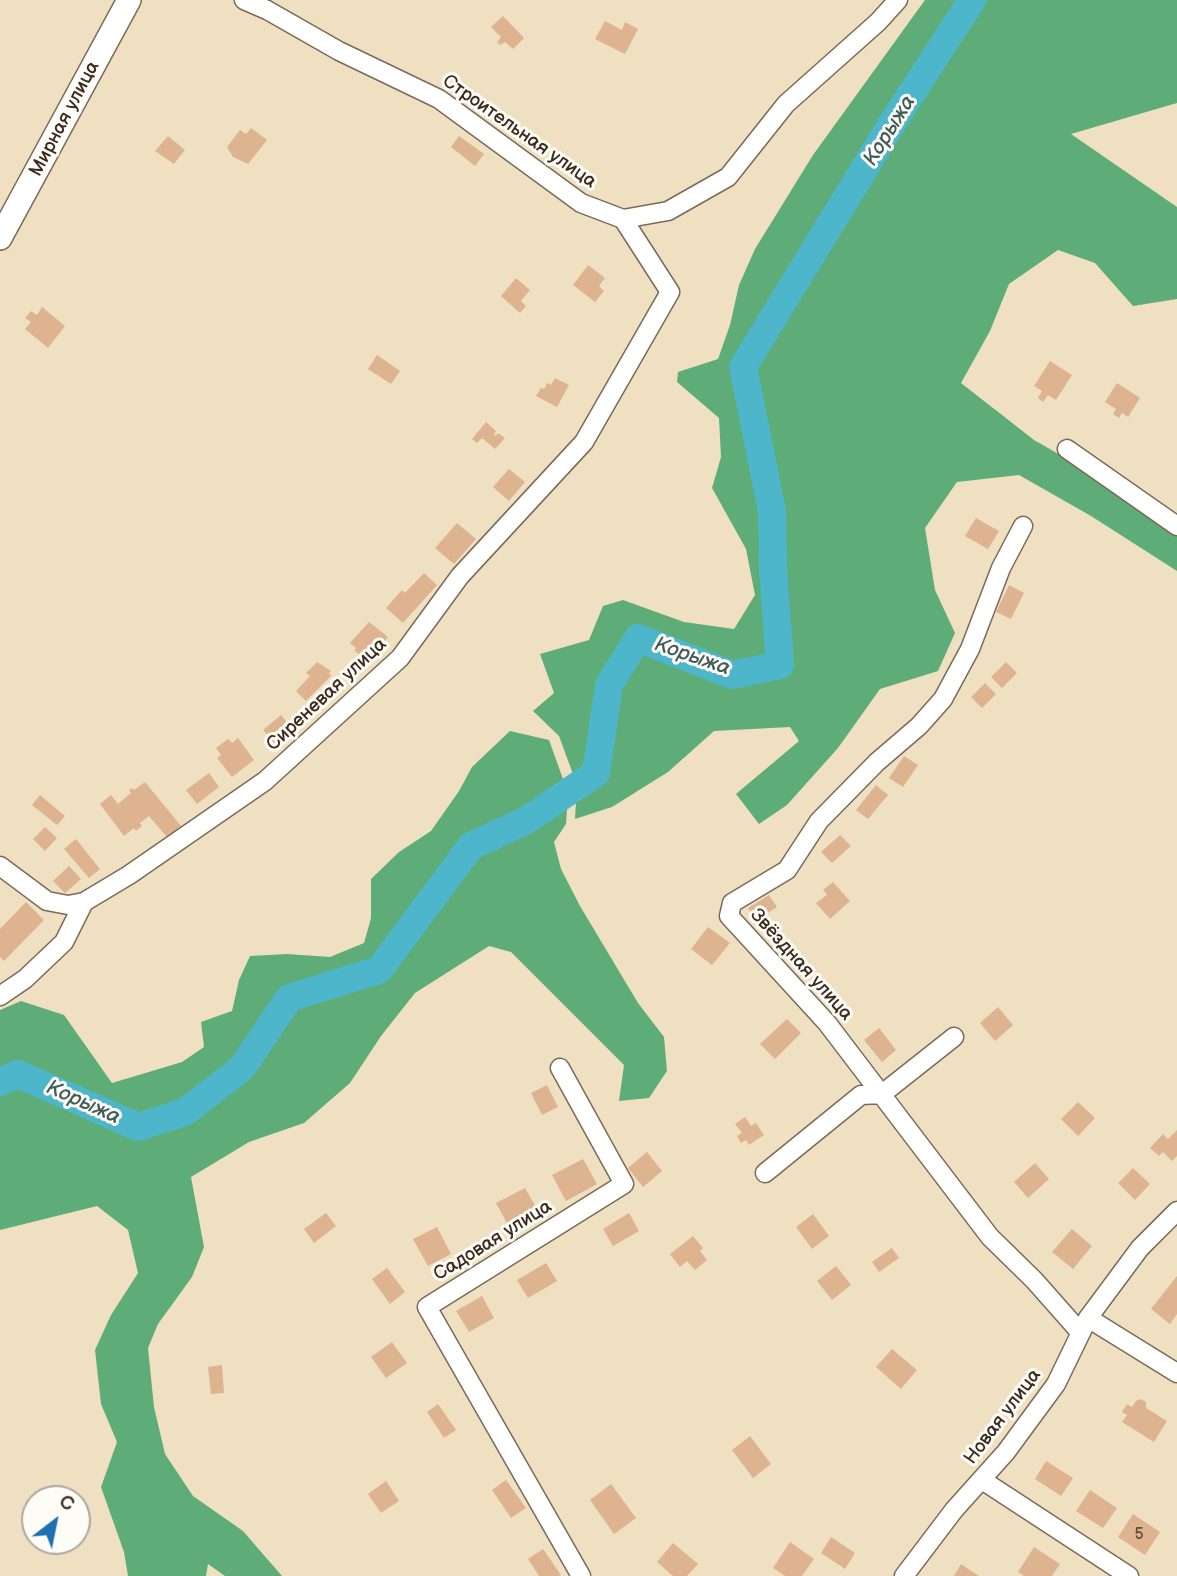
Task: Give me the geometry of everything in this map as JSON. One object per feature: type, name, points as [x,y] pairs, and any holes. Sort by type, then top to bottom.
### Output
[{"type":"street","name":"Мирная улица","points":[[0,238],[129,0]]},
{"type":"street","name":"Строительная улица","points":[[244,0],[267,9],[339,51],[439,99],[581,203],[623,219]]},
{"type":"street","points":[[623,219],[668,211],[728,177],[786,104],[878,22],[898,0]]},
{"type":"street","name":"Сиреневая улица","points":[[84,902],[129,875],[265,781],[400,658],[460,576],[584,442],[670,292],[623,219]]},
{"type":"street","points":[[1067,449],[1177,526]]},
{"type":"street","name":"Звёздная улица","points":[[1023,526],[1002,568],[970,649],[943,699],[919,726],[877,762],[819,821],[787,870],[732,903],[729,916],[827,1023],[990,1237],[1084,1325],[1177,1373]]},
{"type":"street","points":[[0,866],[47,901],[68,905],[84,902]]},
{"type":"street","points":[[0,996],[25,979],[64,942],[84,902]]},
{"type":"street","points":[[765,1173],[861,1095],[882,1094],[954,1037]]},
{"type":"street","name":"Садовая улица","points":[[560,1068],[624,1184],[427,1307],[581,1576]]},
{"type":"street","name":"Новая улица","points":[[904,1576],[1056,1384],[1084,1325],[1140,1248],[1177,1211]]},
{"type":"street","points":[[982,1480],[1129,1576]]},
{"type":"green space","points":[[925,0],[1177,0],[1177,103],[1071,134],[1177,207],[1177,299],[1133,306],[1095,263],[1058,250],[1009,284],[990,331],[961,383],[1034,440],[1097,476],[1177,529],[1177,571],[1091,516],[1019,475],[957,482],[925,528],[935,590],[955,633],[938,671],[880,689],[838,748],[787,805],[759,824],[736,794],[799,741],[790,727],[714,731],[668,772],[612,807],[575,819],[577,785],[559,736],[533,711],[554,693],[540,654],[589,640],[603,606],[623,600],[684,622],[734,629],[755,595],[746,549],[712,488],[721,457],[719,418],[677,382],[678,372],[718,359],[730,325],[739,285],[755,249],[813,155]]},
{"type":"green space","points":[[510,731],[549,740],[568,793],[566,824],[554,842],[561,869],[638,1003],[664,1037],[667,1071],[649,1098],[619,1101],[624,1065],[511,952],[489,946],[415,993],[381,1036],[350,1083],[304,1123],[249,1142],[191,1177],[204,1247],[192,1277],[158,1324],[148,1348],[154,1407],[165,1454],[193,1496],[243,1531],[282,1576],[225,1576],[208,1564],[206,1576],[128,1576],[124,1552],[101,1487],[117,1442],[101,1404],[95,1350],[111,1315],[138,1273],[128,1230],[97,1206],[0,1230],[0,1010],[21,1001],[64,1015],[112,1083],[182,1062],[204,1047],[201,1022],[232,1011],[239,980],[250,956],[287,954],[330,957],[364,943],[371,918],[371,879],[399,852],[431,831],[472,767]]},
{"type":"building","points":[[503,16],[524,38],[513,49],[505,42],[500,45],[497,42],[501,37],[491,27]]},
{"type":"building","points":[[605,21],[622,30],[625,22],[638,29],[625,54],[595,39]]},
{"type":"building","points":[[251,128],[267,140],[248,164],[233,157],[227,147],[240,130],[246,134]]},
{"type":"building","points":[[168,136],[185,150],[174,164],[155,151]]},
{"type":"building","points":[[459,136],[484,154],[475,166],[451,147]]},
{"type":"building","points":[[588,265],[605,278],[599,286],[604,291],[595,302],[573,285]]},
{"type":"building","points":[[516,278],[530,290],[521,301],[526,306],[520,313],[501,296]]},
{"type":"building","points":[[42,307],[65,326],[48,348],[25,329],[31,322],[25,318],[31,311],[37,315]]},
{"type":"building","points":[[377,355],[400,371],[391,384],[368,369]]},
{"type":"building","points":[[1050,361],[1072,375],[1056,400],[1048,395],[1043,402],[1038,398],[1042,391],[1034,386]]},
{"type":"building","points":[[555,378],[569,385],[557,407],[536,396],[541,388],[544,389],[547,383],[551,385]]},
{"type":"building","points":[[1117,383],[1140,398],[1128,417],[1122,413],[1119,418],[1113,414],[1116,409],[1105,402]]},
{"type":"building","points":[[486,422],[496,431],[496,436],[498,433],[505,438],[495,449],[482,438],[477,443],[472,439]]},
{"type":"building","points":[[509,469],[525,482],[509,501],[493,487]]},
{"type":"building","points":[[976,518],[999,531],[988,549],[965,536]]},
{"type":"building","points":[[457,523],[476,539],[454,564],[435,548]]},
{"type":"building","points":[[424,573],[437,585],[403,623],[386,608],[402,590],[405,593]]},
{"type":"building","points":[[1009,585],[1024,593],[1011,619],[996,612]]},
{"type":"building","points":[[369,622],[388,637],[366,661],[350,643]]},
{"type":"building","points":[[317,662],[331,671],[331,676],[306,701],[296,691],[310,676],[306,673]]},
{"type":"building","points":[[1006,662],[1017,673],[1002,688],[991,677]]},
{"type":"building","points":[[985,683],[996,694],[982,708],[971,697]]},
{"type":"building","points":[[281,715],[291,727],[274,743],[263,730]]},
{"type":"building","points":[[238,738],[254,760],[232,777],[217,758],[221,755],[216,748],[228,739],[232,743]]},
{"type":"building","points":[[904,756],[918,765],[903,787],[889,778]]},
{"type":"building","points":[[209,773],[219,787],[197,804],[186,790]]},
{"type":"building","points":[[145,782],[181,826],[167,837],[149,816],[140,823],[142,826],[136,831],[134,828],[124,836],[100,804],[111,795],[118,804],[131,793],[129,790],[134,790]]},
{"type":"building","points":[[876,785],[888,795],[868,819],[856,810]]},
{"type":"building","points":[[40,795],[65,816],[57,825],[32,805]]},
{"type":"building","points":[[45,827],[57,838],[45,851],[33,839]]},
{"type":"building","points":[[840,835],[851,846],[832,863],[821,852]]},
{"type":"building","points":[[76,839],[100,869],[89,878],[64,849]]},
{"type":"building","points":[[69,866],[81,879],[65,893],[53,881]]},
{"type":"building","points":[[833,882],[850,901],[830,919],[816,903],[827,895],[823,890]]},
{"type":"building","points":[[769,895],[777,907],[756,920],[748,908]]},
{"type":"building","points":[[26,902],[44,920],[4,961],[0,957],[0,929]]},
{"type":"building","points":[[708,927],[730,943],[712,965],[691,949]]},
{"type":"building","points":[[998,1007],[1013,1025],[995,1041],[980,1023]]},
{"type":"building","points":[[787,1019],[801,1033],[775,1059],[760,1044]]},
{"type":"building","points":[[879,1028],[896,1050],[882,1062],[864,1040]]},
{"type":"building","points":[[547,1085],[558,1107],[542,1115],[531,1093]]},
{"type":"building","points":[[1078,1102],[1095,1118],[1078,1136],[1061,1119]]},
{"type":"building","points":[[745,1117],[751,1126],[756,1123],[764,1135],[749,1145],[746,1140],[741,1143],[737,1136],[742,1133],[735,1124]]},
{"type":"building","points":[[1177,1130],[1177,1156],[1172,1161],[1163,1152],[1159,1156],[1150,1148],[1163,1134],[1168,1139]]},
{"type":"building","points":[[647,1152],[662,1171],[643,1187],[628,1168]]},
{"type":"building","points":[[583,1159],[597,1184],[566,1201],[552,1175]]},
{"type":"building","points":[[1035,1163],[1049,1179],[1028,1198],[1014,1182]]},
{"type":"building","points":[[1133,1168],[1150,1184],[1135,1200],[1118,1183]]},
{"type":"building","points":[[525,1188],[538,1211],[509,1227],[496,1203]]},
{"type":"building","points":[[326,1213],[336,1226],[314,1243],[304,1229]]},
{"type":"building","points":[[629,1213],[639,1231],[613,1246],[603,1229]]},
{"type":"building","points":[[813,1214],[829,1236],[812,1249],[796,1227]]},
{"type":"building","points":[[437,1227],[451,1254],[428,1266],[413,1239]]},
{"type":"building","points":[[1072,1229],[1092,1246],[1073,1269],[1052,1252]]},
{"type":"building","points":[[693,1236],[703,1248],[700,1251],[707,1260],[695,1270],[687,1261],[680,1267],[670,1254]]},
{"type":"building","points":[[892,1248],[899,1258],[879,1272],[872,1262]]},
{"type":"building","points":[[546,1263],[557,1281],[528,1298],[517,1280]]},
{"type":"building","points":[[836,1266],[851,1285],[832,1300],[817,1281]]},
{"type":"building","points":[[387,1268],[405,1292],[390,1304],[372,1279]]},
{"type":"building","points":[[1177,1276],[1177,1314],[1170,1324],[1151,1309]]},
{"type":"building","points":[[482,1296],[494,1318],[469,1332],[456,1311]]},
{"type":"building","points":[[392,1342],[407,1363],[386,1378],[371,1357]]},
{"type":"building","points":[[892,1349],[917,1370],[901,1389],[876,1367]]},
{"type":"building","points":[[222,1365],[224,1393],[211,1394],[208,1367]]},
{"type":"building","points":[[1141,1399],[1146,1402],[1146,1408],[1167,1421],[1154,1442],[1122,1422],[1127,1415],[1122,1412],[1127,1404],[1132,1407]]},
{"type":"building","points":[[438,1404],[456,1430],[444,1438],[427,1412]]},
{"type":"building","points":[[750,1436],[771,1464],[753,1478],[732,1450]]},
{"type":"building","points":[[1046,1461],[1073,1478],[1061,1496],[1035,1479]]},
{"type":"building","points":[[506,1480],[526,1508],[511,1518],[492,1490]]},
{"type":"building","points":[[386,1481],[399,1501],[381,1513],[368,1494]]},
{"type":"building","points":[[611,1484],[636,1518],[614,1534],[590,1500]]},
{"type":"building","points":[[1090,1490],[1117,1508],[1103,1528],[1076,1511]]},
{"type":"building","points":[[1133,1514],[1160,1532],[1145,1555],[1118,1537]]},
{"type":"building","points":[[831,1537],[855,1553],[845,1569],[821,1553]]},
{"type":"building","points":[[790,1542],[814,1559],[802,1576],[785,1576],[773,1568]]},
{"type":"building","points":[[673,1543],[698,1564],[687,1576],[673,1576],[657,1562]]},
{"type":"building","points":[[1034,1547],[1060,1564],[1052,1576],[1024,1576],[1018,1572]]},
{"type":"building","points":[[543,1549],[561,1575],[539,1576],[528,1559]]},
{"type":"building","points":[[961,1564],[979,1576],[954,1576]]},
{"type":"waterway","name":"Корыжа","points":[[0,1082],[18,1074],[138,1127],[185,1112],[242,1068],[289,998],[379,970],[471,846],[527,820],[596,773],[609,685],[638,638],[732,675],[780,665],[772,511],[743,367],[891,125],[972,0]]}]
